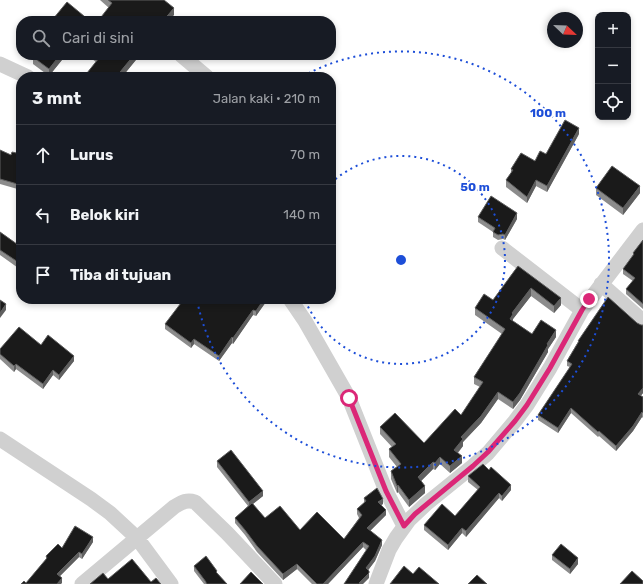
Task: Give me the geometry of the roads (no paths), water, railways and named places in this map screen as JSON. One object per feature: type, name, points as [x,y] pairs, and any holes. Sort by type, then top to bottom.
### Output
[{"type":"street","points":[[187,60],[201,72]]},
{"type":"street","points":[[0,64],[17,72]]},
{"type":"street","points":[[376,584],[389,550],[404,526],[415,514],[488,452],[515,421],[550,368],[582,310],[643,230]]},
{"type":"street","points":[[502,248],[582,310]]},
{"type":"street","points":[[601,284],[643,321]]},
{"type":"street","points":[[294,304],[305,320],[349,398],[386,491],[404,526]]},
{"type":"street","points":[[0,439],[110,513],[137,538],[171,584]]},
{"type":"street","points":[[82,584],[174,507],[184,501],[190,500],[195,502],[227,533],[275,584]]}]
